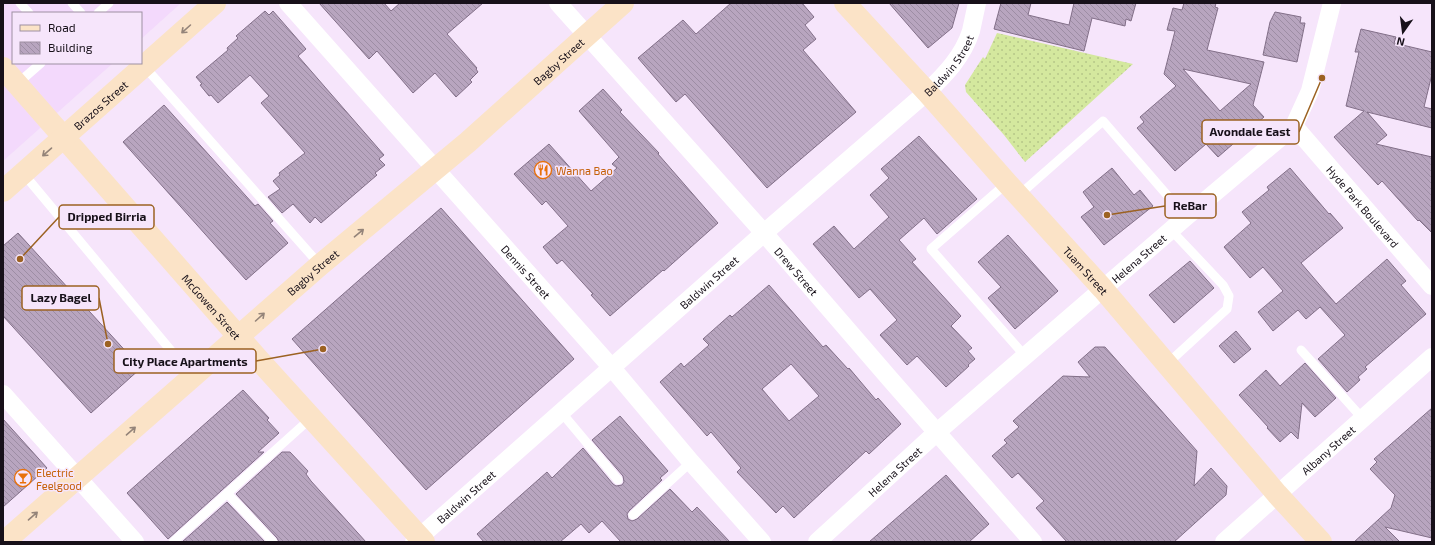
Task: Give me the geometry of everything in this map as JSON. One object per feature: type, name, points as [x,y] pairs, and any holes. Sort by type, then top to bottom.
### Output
[{"type":"street","name":"Brazos Street","points":[[3,191],[215,3]]},
{"type":"street","name":"Dennis Street","points":[[288,3],[612,368],[691,462],[762,542]]},
{"type":"street","name":"Drew Street","points":[[558,3],[764,233],[936,433],[1033,542]]},
{"type":"street","name":"Bagby Street","points":[[4,542],[320,266],[468,142],[623,3]]},
{"type":"street","name":"Tuam Street","points":[[845,3],[927,92],[1103,289],[1277,494],[1321,542]]},
{"type":"street","name":"Baldwin Street","points":[[419,540],[561,412],[947,73],[961,54],[970,31],[977,3]]},
{"type":"street","name":"Helena Street","points":[[817,542],[936,433],[1170,230],[1294,126],[1304,108],[1310,91],[1332,3]]},
{"type":"street","name":"McGowen Street","points":[[3,68],[419,540]]},
{"type":"street","name":"Hyde Park Boulevard","points":[[1294,126],[1432,286]]},
{"type":"street","name":"Albany Street","points":[[1224,542],[1432,357]]},
{"type":"street","points":[[3,394],[134,542]]},
{"type":"lane","points":[[20,3],[28,12]]},
{"type":"lane","points":[[72,3],[80,12]]},
{"type":"lane","points":[[99,12],[109,3]]},
{"type":"lane","points":[[17,84],[40,64]]},
{"type":"lane","points":[[144,66],[320,266]]},
{"type":"lane","points":[[1025,356],[931,249],[1103,121],[1186,217]]},
{"type":"lane","points":[[23,173],[193,377]]},
{"type":"lane","points":[[1167,364],[1226,309],[1229,296],[1223,285],[1170,230]]},
{"type":"lane","points":[[1301,350],[1362,419]]},
{"type":"lane","points":[[561,412],[618,480]]},
{"type":"lane","points":[[172,542],[311,418]]},
{"type":"lane","points":[[633,515],[691,462]]},
{"type":"lane","points":[[227,493],[273,542]]},
{"type":"shaded area","points":[[3,3],[181,3],[142,38],[142,12],[12,12],[12,64],[112,64],[3,161]]},
{"type":"green space","points":[[997,33],[1133,64],[1025,162],[1004,135],[966,92],[965,85],[983,57],[985,59]]},
{"type":"building","points":[[319,3],[384,3],[391,11],[400,3],[483,3],[447,34],[477,68],[476,69],[478,72],[470,80],[472,82],[456,97],[435,73],[413,93],[377,51],[369,59]]},
{"type":"building","points":[[731,3],[802,3],[814,17],[805,25],[816,39],[803,50],[856,112],[767,188],[685,94],[676,102],[638,58],[683,20],[696,34]]},
{"type":"building","points":[[889,3],[959,3],[952,28],[928,48]]},
{"type":"building","points":[[1001,3],[1031,3],[1028,15],[1069,25],[1074,3],[1136,3],[1131,21],[1126,19],[1125,26],[1092,18],[1084,51],[994,29]]},
{"type":"building","points":[[1184,3],[1216,3],[1215,7],[1218,8],[1207,50],[1264,62],[1253,105],[1264,117],[1218,157],[1206,144],[1175,171],[1137,128],[1144,122],[1140,117],[1176,86],[1164,74],[1175,31],[1167,30],[1173,8],[1182,10]],"holes":[[[1183,69],[1251,84],[1220,111]]]},
{"type":"building","points":[[265,11],[269,15],[273,11],[306,49],[298,56],[384,155],[379,159],[385,165],[375,173],[377,175],[321,223],[315,217],[310,223],[293,204],[282,213],[268,197],[280,189],[273,181],[280,175],[279,173],[305,153],[261,103],[269,96],[250,75],[218,103],[211,95],[209,96],[200,85],[202,84],[196,77],[228,50],[227,48],[238,38],[236,36]]},
{"type":"building","points":[[1275,12],[1301,17],[1300,23],[1305,23],[1297,62],[1263,55],[1270,22]]},
{"type":"building","points":[[1361,29],[1396,37],[1394,43],[1432,52],[1432,74],[1424,107],[1432,109],[1432,128],[1367,112],[1387,135],[1376,144],[1432,157],[1432,233],[1419,220],[1418,221],[1382,181],[1378,185],[1334,137],[1364,111],[1346,106],[1359,52],[1355,52]]},
{"type":"building","points":[[603,89],[622,110],[620,112],[659,153],[658,154],[718,223],[610,316],[591,295],[593,294],[562,260],[557,264],[543,247],[568,226],[546,201],[542,205],[514,174],[549,144],[591,191],[617,168],[612,164],[619,157],[579,111]]},
{"type":"building","points":[[164,105],[255,206],[258,204],[273,221],[270,223],[288,243],[246,280],[123,142]]},
{"type":"building","points":[[919,136],[977,199],[937,234],[924,218],[899,240],[916,259],[912,262],[961,316],[951,326],[972,348],[968,351],[975,359],[946,387],[917,356],[907,365],[880,335],[897,320],[870,289],[859,298],[813,244],[834,226],[854,249],[889,217],[870,195],[889,178],[881,169]]},
{"type":"building","points":[[1112,168],[1134,195],[1140,190],[1153,206],[1104,245],[1081,217],[1094,207],[1083,192]]},
{"type":"building","points":[[1290,168],[1329,214],[1330,213],[1343,228],[1301,263],[1336,304],[1387,259],[1406,281],[1401,285],[1426,314],[1365,367],[1367,369],[1358,377],[1360,380],[1347,392],[1318,359],[1345,335],[1320,307],[1306,319],[1298,310],[1273,331],[1258,312],[1283,291],[1263,267],[1250,278],[1224,247],[1251,223],[1242,212],[1269,190],[1267,187]]},
{"type":"building","points":[[441,208],[574,359],[426,490],[292,339]]},
{"type":"building","points":[[18,233],[141,368],[91,413],[3,316],[3,246]]},
{"type":"building","points":[[1008,235],[1058,291],[1015,329],[988,298],[1001,287],[978,262]]},
{"type":"building","points":[[1190,261],[1214,288],[1174,323],[1149,295]]},
{"type":"building","points":[[769,285],[823,347],[826,345],[848,369],[849,368],[876,400],[878,398],[901,424],[869,454],[866,451],[794,518],[783,506],[776,513],[737,472],[741,468],[711,432],[707,436],[660,382],[681,363],[684,367],[709,345],[703,339],[730,315],[732,317]],"holes":[[[791,364],[819,396],[789,421],[762,389]]]},
{"type":"building","points":[[1236,331],[1251,349],[1234,363],[1219,346]]},
{"type":"building","points":[[1095,347],[1105,347],[1197,451],[1194,486],[1211,468],[1227,486],[1226,495],[1174,542],[1067,542],[1036,508],[1044,501],[1018,473],[1012,478],[992,456],[1007,443],[1004,440],[1019,427],[1013,421],[1063,376],[1090,377],[1078,362]]},
{"type":"building","points":[[1305,363],[1336,398],[1315,417],[1302,403],[1298,439],[1291,432],[1280,442],[1239,395],[1266,370],[1280,386]]},
{"type":"building","points":[[243,390],[269,418],[267,420],[279,433],[258,452],[264,452],[168,539],[127,493]]},
{"type":"building","points":[[1432,408],[1432,538],[1385,527],[1400,542],[1354,542],[1391,508],[1395,495],[1370,469],[1377,462],[1374,459]]},
{"type":"building","points":[[620,416],[668,471],[660,478],[662,480],[629,511],[627,514],[628,519],[632,521],[637,519],[670,489],[692,512],[697,507],[730,542],[621,542],[602,521],[589,533],[581,524],[560,542],[484,542],[477,534],[547,472],[552,478],[583,448],[613,484],[616,486],[622,485],[624,482],[623,476],[592,440]]},
{"type":"building","points":[[3,419],[47,468],[3,507]]},
{"type":"building","points":[[282,452],[290,452],[308,471],[306,474],[311,481],[366,542],[279,542],[236,494]]},
{"type":"building","points":[[946,475],[989,524],[969,542],[869,542]]},
{"type":"building","points":[[227,502],[265,542],[182,542]]},
{"type":"place","name":"Avondale East","points":[[1322,78]]},
{"type":"place","name":"Wanna Bao","points":[[543,170]]},
{"type":"place","name":"ReBar","points":[[1107,215]]},
{"type":"place","name":"Dripped Birria","points":[[20,259]]},
{"type":"place","name":"Lazy Bagel","points":[[108,344]]},
{"type":"place","name":"City Place Apartments","points":[[323,349]]},
{"type":"place","name":"Electric Feelgood","points":[[23,478]]}]
